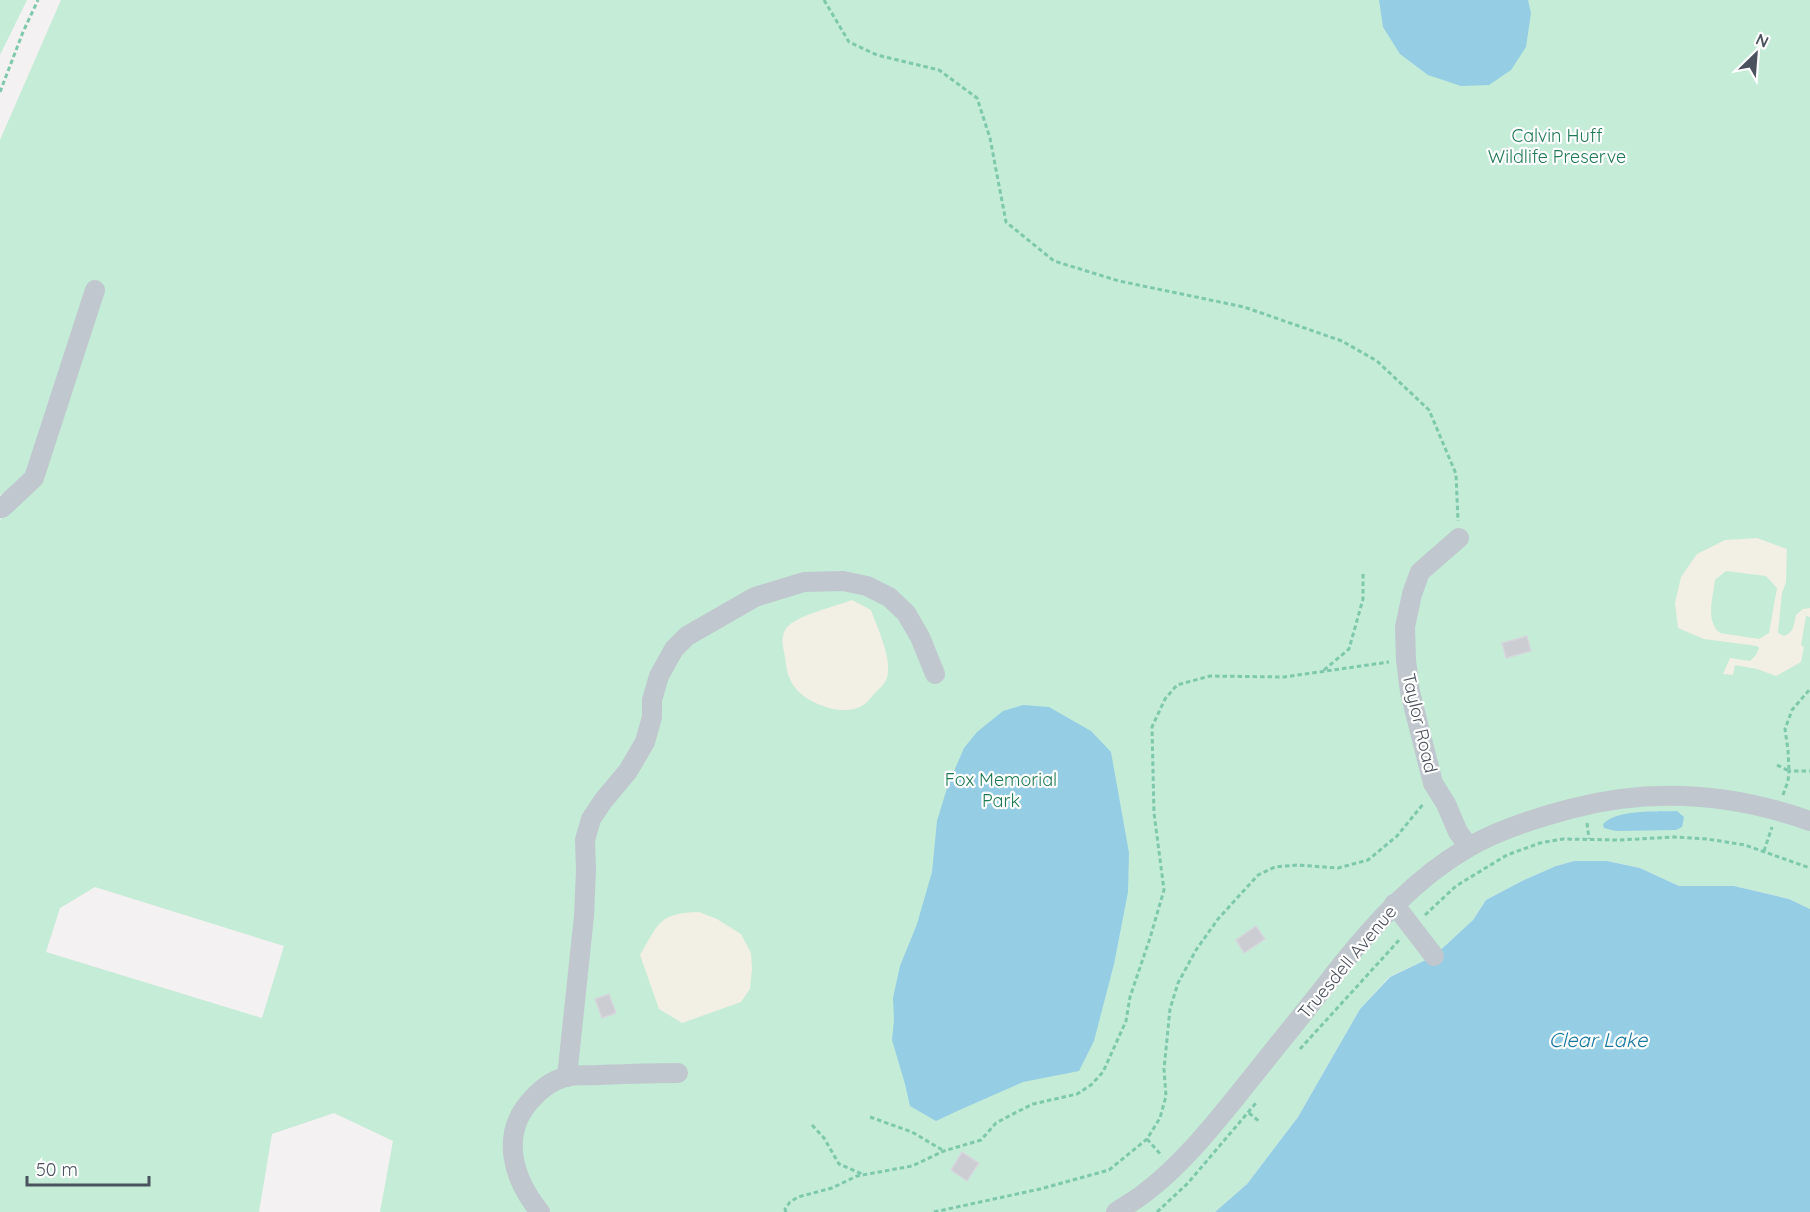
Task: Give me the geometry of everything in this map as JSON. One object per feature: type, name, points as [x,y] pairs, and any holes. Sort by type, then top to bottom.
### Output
[{"type":"street","points":[[1,508],[34,478],[96,290]]},
{"type":"street","name":"Taylor Road","points":[[1459,538],[1420,572],[1412,594],[1405,627],[1406,660],[1410,692],[1433,783],[1446,804],[1458,832],[1469,847]]},
{"type":"street","points":[[567,1077],[584,916],[585,840],[591,819],[628,771],[645,742],[652,717],[652,700],[659,676],[674,649],[687,636],[755,597],[804,582],[843,581],[867,586],[889,597],[906,613],[920,637],[935,674]]},
{"type":"street","name":"Truesdell Avenue","points":[[1116,1212],[1142,1195],[1173,1168],[1213,1126],[1360,942],[1394,904],[1434,870],[1469,847],[1538,818],[1602,801],[1652,795],[1698,795],[1741,801],[1810,821]]},
{"type":"street","points":[[1394,904],[1434,956]]},
{"type":"street","points":[[540,1212],[526,1196],[516,1174],[513,1143],[515,1126],[526,1106],[543,1088],[567,1077],[678,1073]]},
{"type":"path","points":[[0,92],[38,0]]},
{"type":"path","points":[[824,0],[849,42],[877,55],[939,70],[977,98],[990,138],[1006,222],[1054,261],[1119,281],[1244,308],[1342,341],[1377,361],[1429,410],[1456,474],[1459,538]]},
{"type":"path","points":[[1323,671],[1350,649],[1363,599],[1363,572]]},
{"type":"path","points":[[786,1212],[785,1209],[790,1202],[798,1197],[832,1188],[857,1176],[912,1166],[944,1151],[981,1140],[996,1123],[1033,1104],[1077,1094],[1103,1072],[1126,1021],[1130,997],[1164,890],[1154,813],[1152,727],[1165,699],[1177,685],[1210,676],[1284,676],[1406,660]]},
{"type":"path","points":[[1789,771],[1785,729],[1792,710],[1810,689]]},
{"type":"path","points":[[1777,765],[1789,771],[1810,771]]},
{"type":"path","points":[[934,1212],[1040,1189],[1109,1170],[1147,1139],[1160,1118],[1166,1096],[1164,1069],[1170,1009],[1178,983],[1196,950],[1218,919],[1258,875],[1275,867],[1297,865],[1338,868],[1368,860],[1397,836],[1431,795],[1433,783]]},
{"type":"path","points":[[1249,1113],[1260,1122]]},
{"type":"path","points":[[870,1117],[912,1132],[944,1151]]},
{"type":"path","points":[[812,1125],[824,1138],[839,1164],[864,1175]]},
{"type":"green space","points":[[0,0],[27,0],[0,55]]},
{"type":"green space","points":[[61,0],[1810,0],[1810,909],[1789,899],[1734,886],[1679,886],[1640,868],[1607,861],[1574,861],[1522,881],[1486,900],[1473,920],[1434,956],[1389,977],[1360,1009],[1298,1117],[1247,1184],[1215,1212],[380,1212],[393,1141],[334,1113],[272,1134],[259,1212],[0,1212],[0,521],[7,492],[0,495],[0,140]],"holes":[[[95,887],[284,946],[262,1018],[46,952],[60,908]]]},
{"type":"sand","points":[[1757,538],[1787,549],[1786,582],[1782,593],[1778,633],[1784,636],[1790,632],[1796,615],[1803,609],[1810,608],[1810,617],[1806,616],[1801,645],[1804,647],[1801,662],[1776,676],[1757,669],[1735,665],[1733,675],[1723,674],[1730,658],[1750,661],[1759,648],[1704,639],[1678,628],[1675,603],[1681,577],[1697,554],[1725,540]],"holes":[[[1726,571],[1766,576],[1777,588],[1769,633],[1759,639],[1720,633],[1715,628],[1711,615],[1715,580]]]},
{"type":"sand","points":[[852,600],[871,610],[885,649],[888,672],[887,679],[864,704],[851,710],[841,710],[820,705],[794,687],[788,673],[783,638],[788,626],[794,622],[809,614]]},
{"type":"sand","points":[[699,912],[717,919],[741,934],[751,953],[750,989],[741,1002],[682,1023],[659,1009],[640,955],[662,922],[676,915]]},
{"type":"water","points":[[1379,0],[1528,0],[1531,13],[1526,47],[1511,70],[1489,85],[1461,86],[1428,75],[1400,54],[1383,27]]},
{"type":"water","points":[[1023,705],[1049,707],[1091,731],[1111,752],[1129,853],[1128,892],[1114,964],[1094,1041],[1079,1071],[1023,1082],[936,1121],[910,1106],[892,1040],[893,998],[900,966],[917,924],[932,872],[937,821],[948,785],[964,748],[977,732],[1003,711]]},
{"type":"water","points":[[1677,811],[1684,817],[1682,827],[1676,830],[1616,831],[1604,828],[1603,824],[1609,819],[1628,814]]},
{"type":"water","name":"Clear Lake","points":[[1574,861],[1607,861],[1640,868],[1679,886],[1734,886],[1789,899],[1810,909],[1810,1212],[1215,1212],[1247,1184],[1298,1117],[1360,1009],[1390,977],[1434,956],[1473,920],[1486,900],[1522,881]]},
{"type":"building","points":[[1527,636],[1531,651],[1506,658],[1502,643]]},
{"type":"building","points":[[1256,926],[1265,939],[1244,953],[1236,940]]},
{"type":"building","points":[[609,994],[616,1013],[602,1018],[595,999]]},
{"type":"building","points":[[962,1152],[979,1163],[967,1181],[951,1170]]},
{"type":"park label","name":"Calvin Huff Wildlife Preserve","points":[[1557,145]]},
{"type":"park label","name":"Fox Memorial Park","points":[[1001,789]]}]
